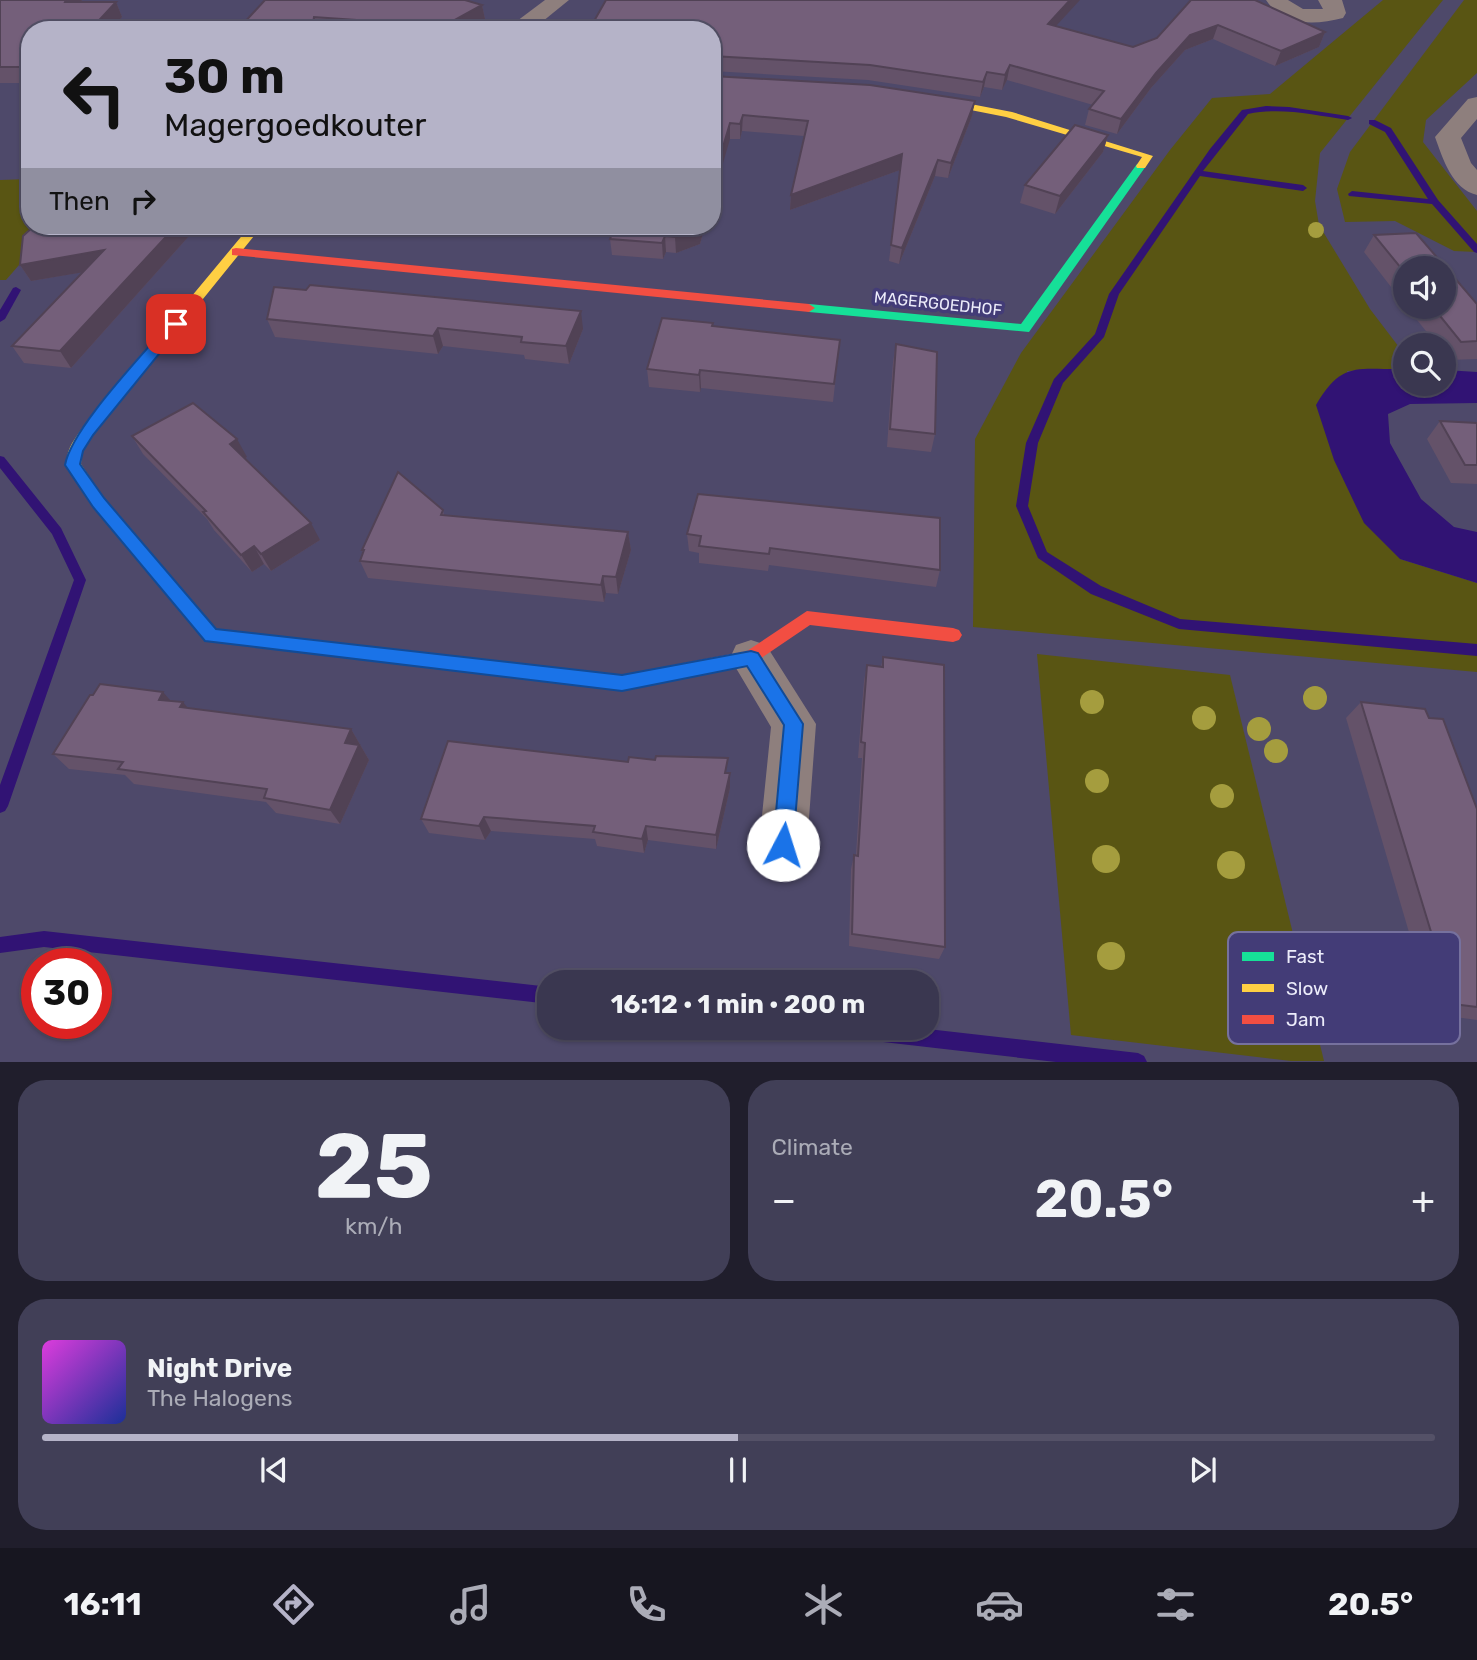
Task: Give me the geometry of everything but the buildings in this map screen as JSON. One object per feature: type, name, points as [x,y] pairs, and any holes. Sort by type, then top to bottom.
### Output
[{"type":"street","points":[[531,21],[558,0]]},
{"type":"street","points":[[1277,0],[1280,7],[1292,13],[1323,17],[1335,13],[1333,2],[1329,0]]},
{"type":"street","name":"MAGERGOEDHOF","points":[[236,252],[1024,329],[1148,156],[1008,114],[905,95]]},
{"type":"street","points":[[1477,104],[1448,137],[1458,165],[1477,187]]},
{"type":"street","points":[[249,235],[88,432],[75,451],[73,465],[99,503],[211,636],[622,683],[751,658],[807,618],[953,635]]},
{"type":"street","points":[[751,658],[794,724],[783,845]]},
{"type":"shaded area","points":[[1383,0],[1443,0],[1320,153],[1315,201],[1319,225],[1370,309],[1393,339],[1393,369],[1347,371],[1400,559],[1477,583],[1477,672],[973,627],[975,439],[1021,353],[1170,150],[1212,98],[1270,94]]},
{"type":"shaded area","points":[[1464,0],[1477,0],[1477,73],[1426,120],[1423,142],[1477,211],[1477,252],[1454,251],[1395,221],[1345,222],[1337,189],[1350,152]]},
{"type":"shaded area","points":[[21,179],[21,235],[45,235],[6,280],[0,280],[0,180]]},
{"type":"shaded area","points":[[1363,369],[1393,369],[1393,396],[1456,396],[1456,371],[1477,372],[1477,403],[1410,404],[1388,414],[1390,443],[1421,499],[1454,527],[1477,532],[1477,583],[1400,559],[1364,523],[1334,460],[1316,405],[1325,391],[1343,374]]},
{"type":"shaded area","points":[[1037,654],[1230,675],[1293,932],[1228,932],[1228,1044],[1320,1044],[1324,1061],[1291,1061],[1071,1035]]},
{"type":"waterway","points":[[1198,173],[1245,112],[1266,108],[1289,109],[1348,118]]},
{"type":"waterway","points":[[1372,122],[1388,130],[1435,202]]},
{"type":"waterway","points":[[1198,173],[1303,188]]},
{"type":"waterway","points":[[1198,173],[1114,294],[1100,335],[1058,382],[1032,443],[1022,506],[1042,555],[1096,590],[1179,624],[1477,650]]},
{"type":"waterway","points":[[1352,194],[1435,202]]},
{"type":"waterway","points":[[1435,202],[1477,250]]},
{"type":"waterway","points":[[0,319],[16,290]]},
{"type":"waterway","points":[[0,460],[57,531],[80,580],[0,806]]},
{"type":"waterway","points":[[0,945],[44,939],[537,995]]},
{"type":"waterway","points":[[939,1039],[1138,1062]]},
{"type":"traffic: fast","points":[[809,308],[1024,329],[1141,166]]},
{"type":"traffic: fast","points":[[144,556],[211,636],[455,664]]},
{"type":"traffic: slow","points":[[924,98],[1008,114],[1148,156],[1141,166]]},
{"type":"traffic: slow","points":[[144,556],[99,503],[73,465],[75,451],[88,431],[249,235]]},
{"type":"traffic: jam","points":[[236,252],[809,308]]},
{"type":"traffic: jam","points":[[455,664],[622,683],[751,658],[807,618],[953,635]]},
{"type":"route","points":[[176,324],[88,432],[75,451],[73,465],[99,503],[211,636],[622,683],[751,658],[794,724],[783,845]]}]
